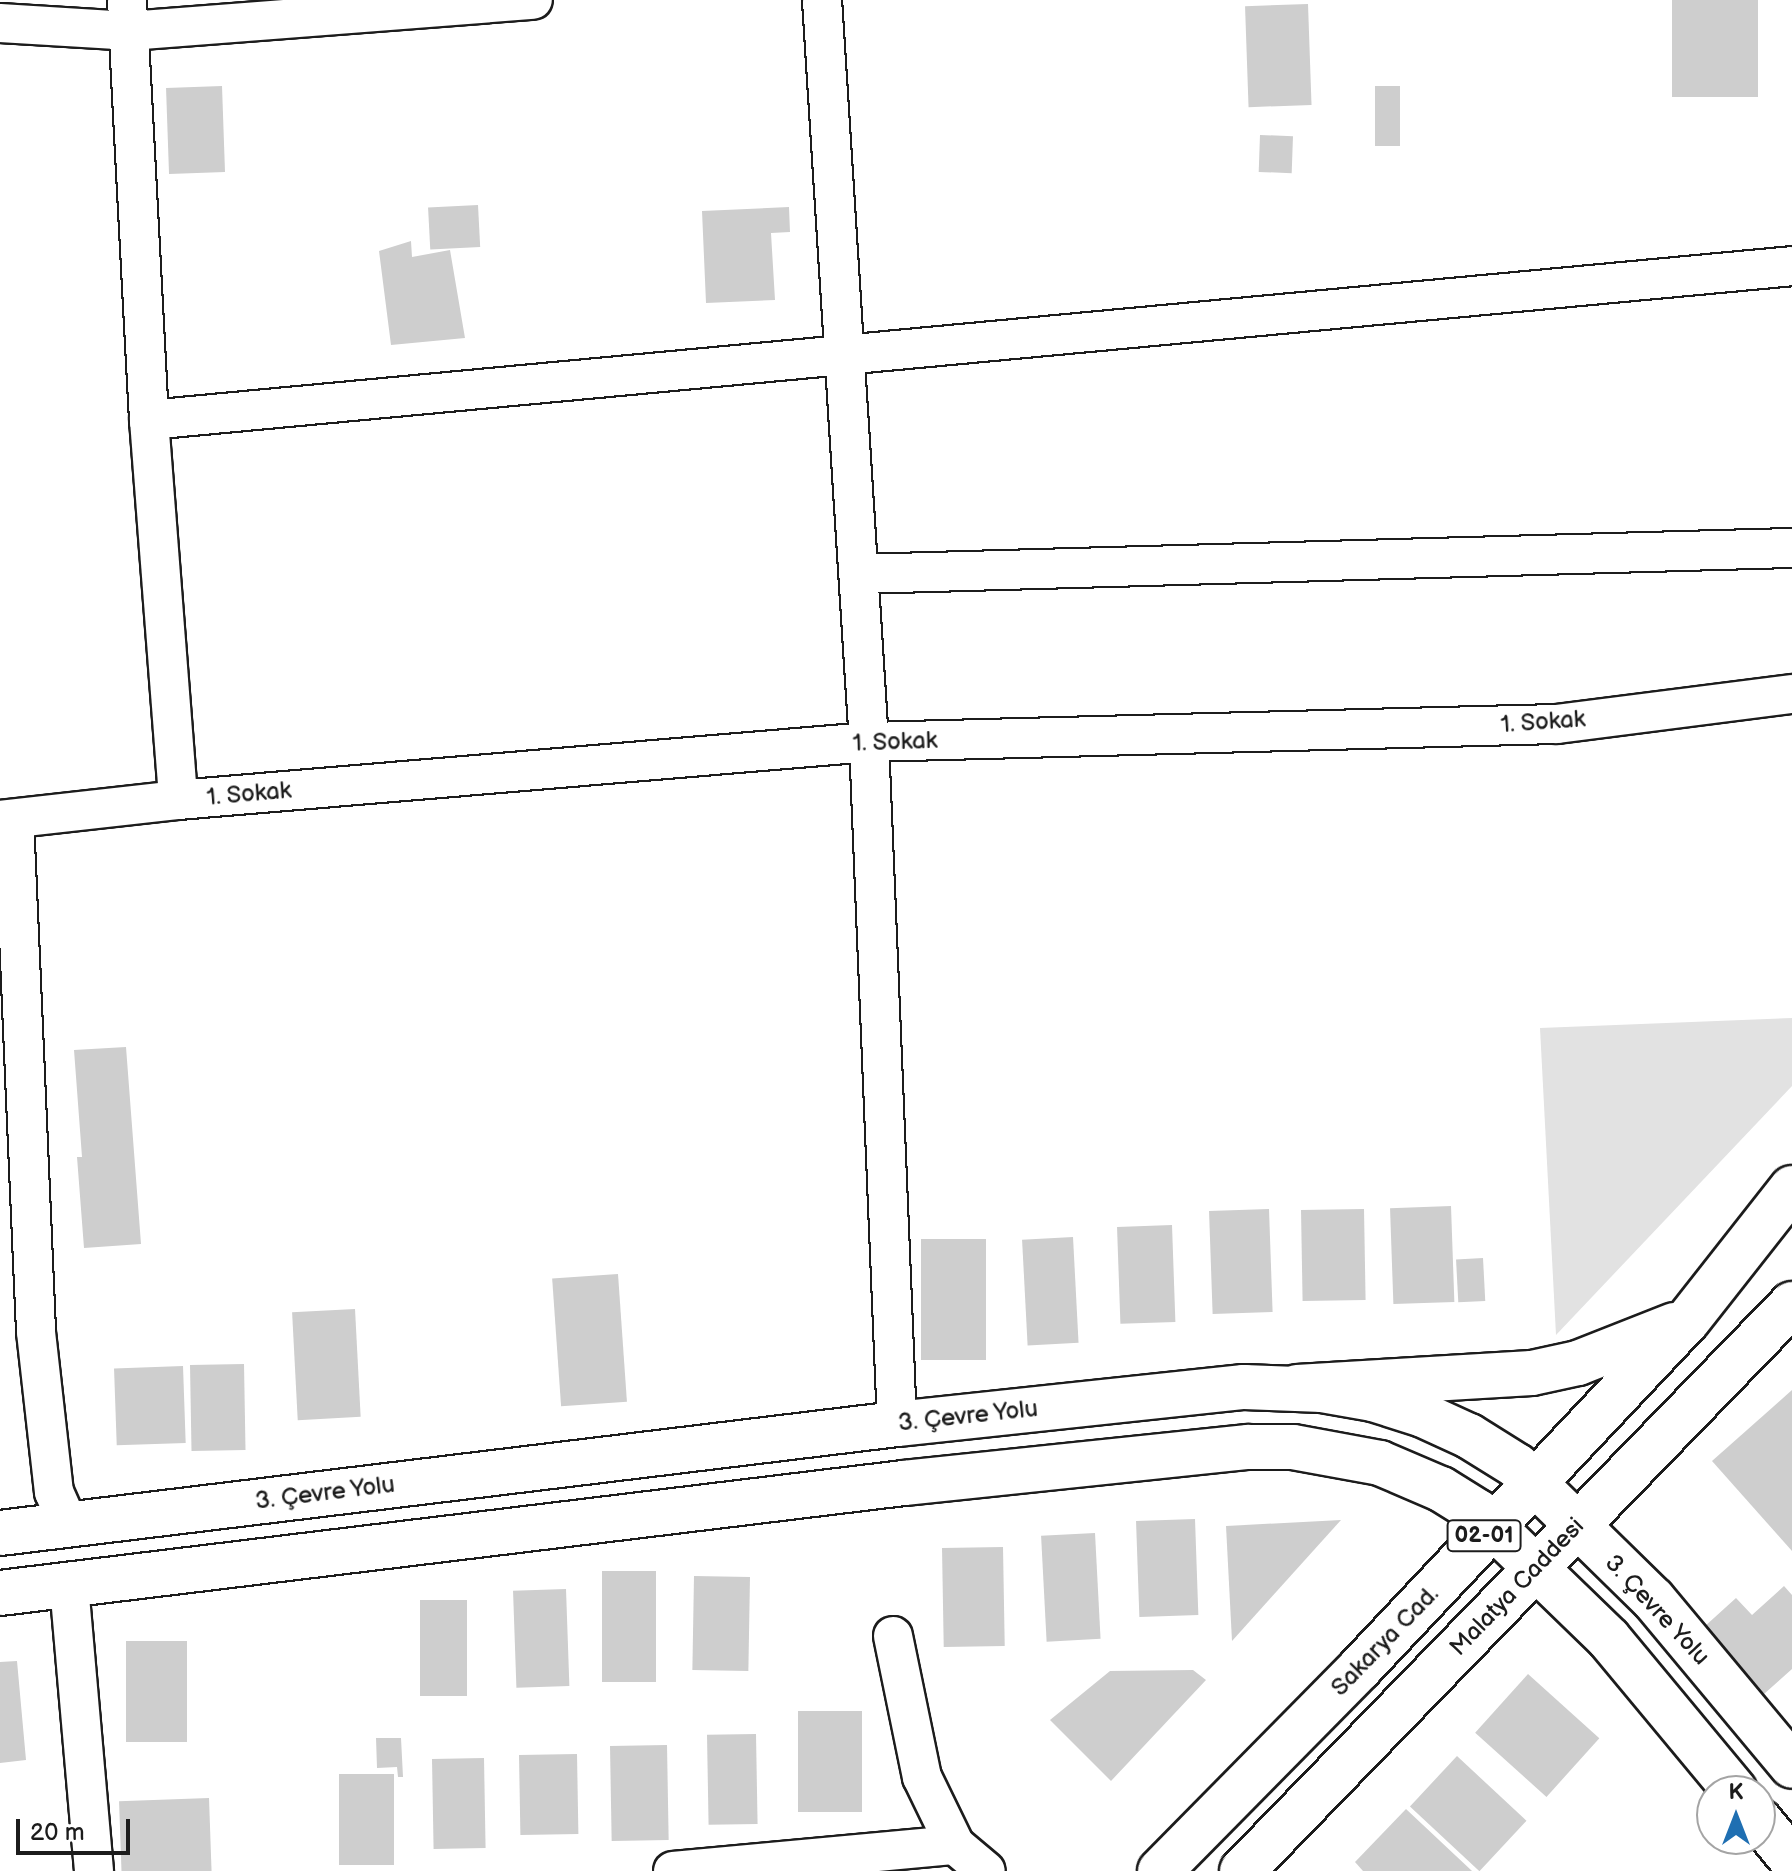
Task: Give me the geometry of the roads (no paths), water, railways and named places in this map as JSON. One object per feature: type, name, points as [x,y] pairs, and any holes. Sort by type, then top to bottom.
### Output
[{"type":"main road","name":"Sakarya Cad.","points":[[1160,1871],[1688,1320],[1792,1188]]},
{"type":"main road","name":"Malatya Caddesi","points":[[1242,1871],[1792,1304]]},
{"type":"main road","points":[[1297,1387],[1532,1373],[1578,1363],[1688,1320]]},
{"type":"main road","name":"3. Çevre Yolu","points":[[0,1533],[897,1424],[1244,1387],[1297,1387],[1348,1393],[1423,1415],[1492,1450],[1534,1483],[1653,1599],[1792,1766]]},
{"type":"main road","points":[[0,1593],[889,1485],[1248,1447],[1304,1448],[1380,1463],[1441,1489],[1478,1512],[1609,1639],[1722,1775]]},
{"type":"street","points":[[0,23],[533,0]]},
{"type":"street","points":[[822,0],[869,742],[897,1424]]},
{"type":"street","points":[[128,16],[149,420],[178,800]]},
{"type":"street","points":[[149,420],[1792,266]]},
{"type":"street","points":[[859,574],[1792,548]]},
{"type":"street","name":"1. Sokak","points":[[7,820],[178,800],[869,742],[1557,724],[1792,694]]},
{"type":"street","points":[[7,820],[36,1332],[54,1492],[69,1525]]},
{"type":"street","points":[[69,1585],[94,1871]]},
{"type":"street","points":[[893,1636],[922,1777],[955,1845],[986,1871]]},
{"type":"street","points":[[673,1871],[955,1845]]}]
